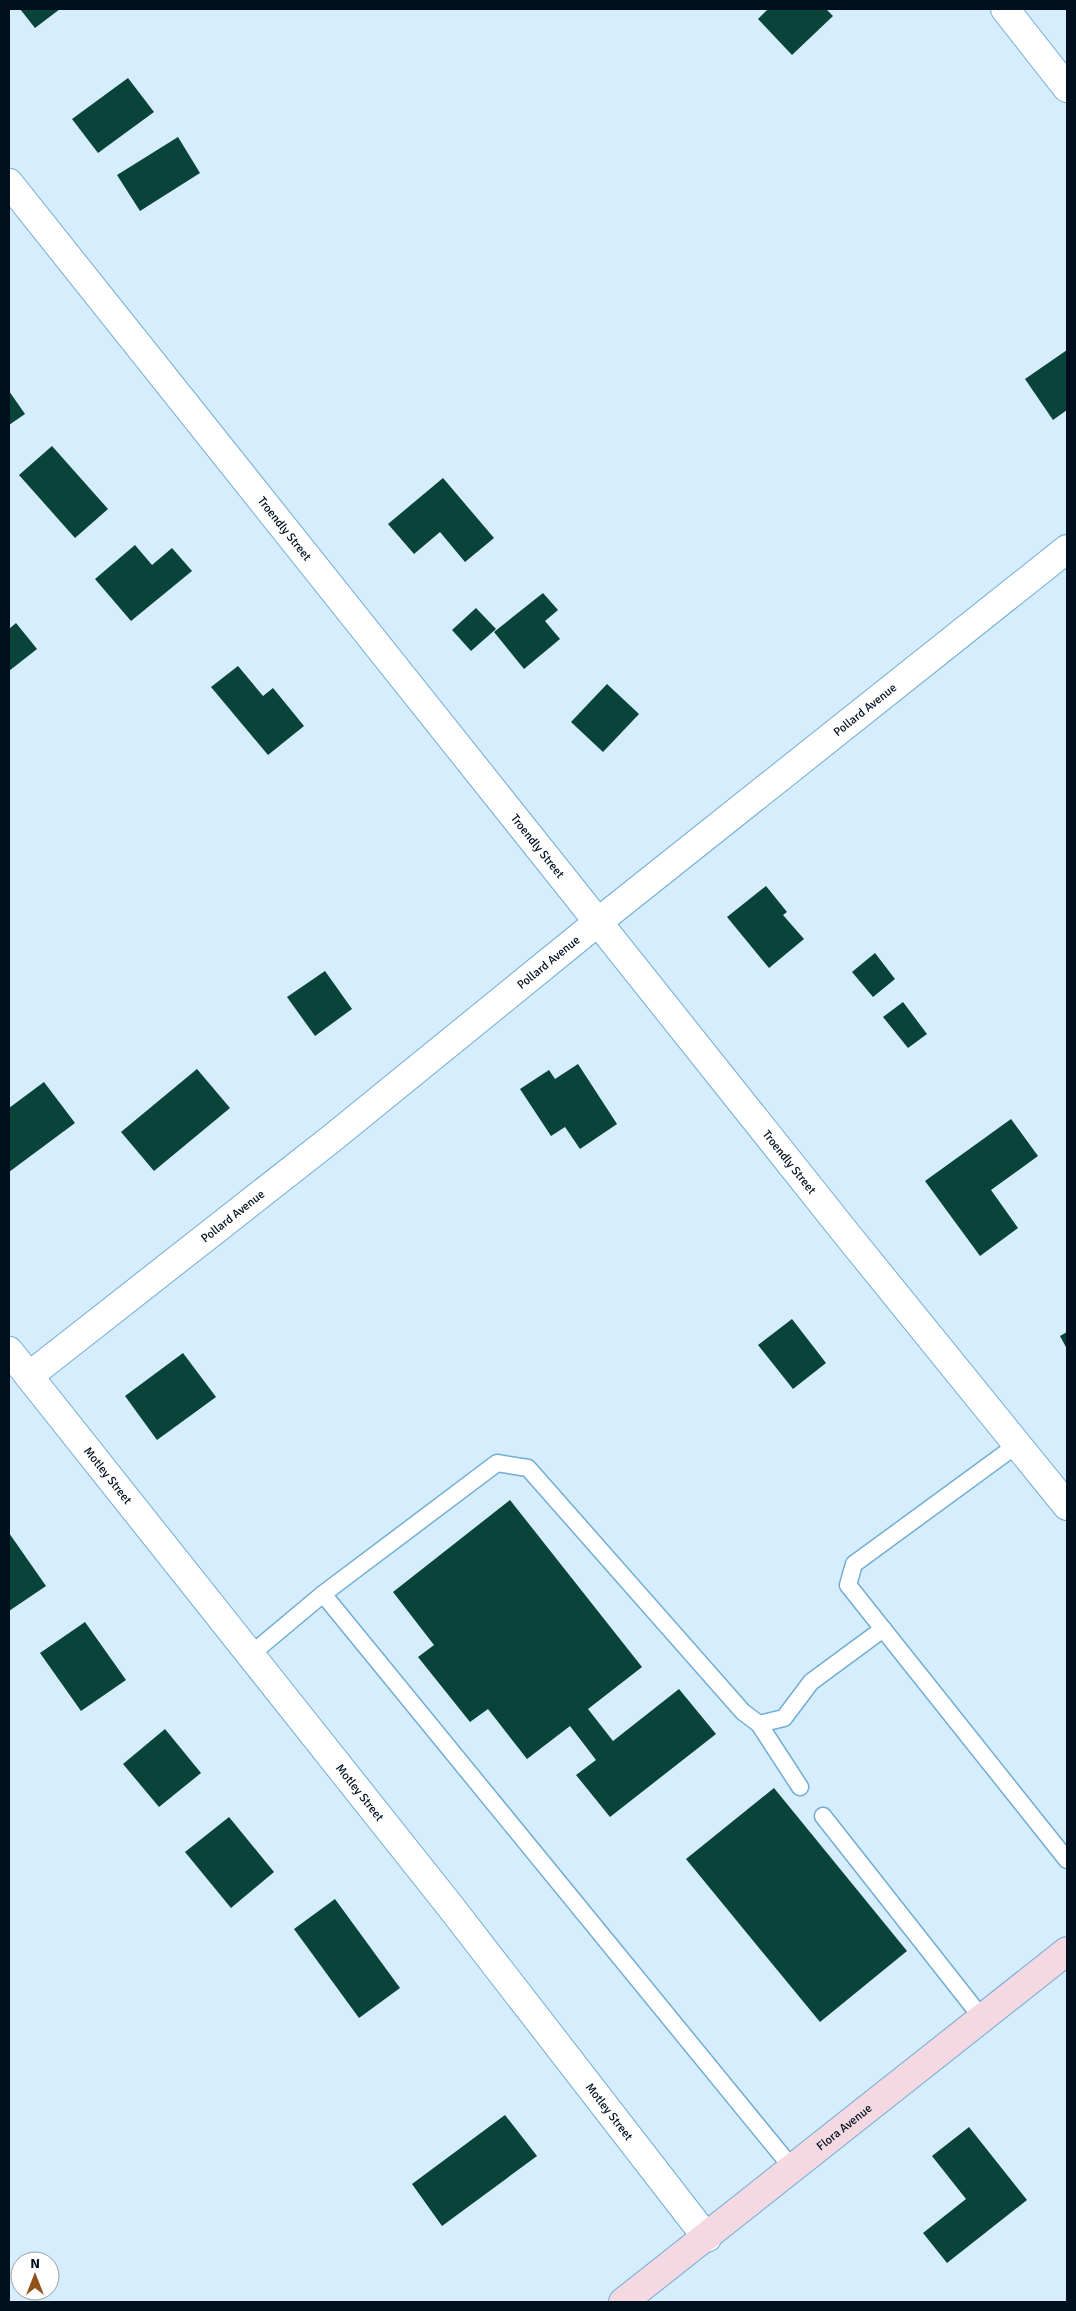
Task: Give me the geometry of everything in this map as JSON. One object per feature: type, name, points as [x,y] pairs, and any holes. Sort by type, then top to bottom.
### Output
[{"type":"street","points":[[1005,9],[1067,88]]},
{"type":"street","name":"Troendly Street","points":[[9,183],[598,922],[1067,1506]]},
{"type":"street","name":"Pollard Avenue","points":[[29,1376],[331,1139],[598,922],[1067,549]]},
{"type":"street","name":"Motley Street","points":[[9,1351],[450,1906],[707,2238]]},
{"type":"street","name":"Flora Avenue","points":[[623,2302],[707,2238],[1067,1951]]},
{"type":"lane","points":[[1018,1444],[854,1564],[848,1585],[1067,1860]]},
{"type":"lane","points":[[250,1655],[323,1594],[497,1463],[528,1468],[743,1712],[759,1724],[800,1787]]},
{"type":"lane","points":[[323,1594],[793,2169]]},
{"type":"lane","points":[[759,1724],[784,1718],[811,1682],[883,1629]]},
{"type":"lane","points":[[823,1816],[982,2018]]},
{"type":"building","points":[[20,9],[60,9],[35,28]]},
{"type":"building","points":[[768,9],[826,9],[833,16],[792,55],[758,19]]},
{"type":"building","points":[[128,78],[154,112],[98,153],[72,119]]},
{"type":"building","points":[[178,137],[200,173],[140,211],[117,175]]},
{"type":"building","points":[[1067,350],[1067,410],[1053,420],[1025,379]]},
{"type":"building","points":[[9,391],[25,414],[9,425]]},
{"type":"building","points":[[52,446],[108,509],[75,538],[19,475]]},
{"type":"building","points":[[443,478],[494,538],[465,562],[440,532],[414,554],[388,524]]},
{"type":"building","points":[[135,545],[152,565],[172,548],[192,571],[131,621],[95,579]]},
{"type":"building","points":[[543,593],[558,610],[545,621],[560,639],[524,669],[494,632]]},
{"type":"building","points":[[476,608],[496,629],[471,651],[452,630]]},
{"type":"building","points":[[16,623],[37,649],[9,671],[9,629]]},
{"type":"building","points":[[238,666],[263,696],[273,688],[304,726],[268,755],[211,687]]},
{"type":"building","points":[[607,684],[639,714],[603,752],[571,722]]},
{"type":"building","points":[[766,886],[787,912],[783,915],[804,939],[769,968],[727,917]]},
{"type":"building","points":[[875,953],[895,979],[873,997],[852,972]]},
{"type":"building","points":[[325,971],[352,1009],[315,1036],[287,997]]},
{"type":"building","points":[[903,1002],[927,1034],[908,1048],[883,1017]]},
{"type":"building","points":[[578,1064],[617,1124],[580,1149],[565,1127],[551,1136],[520,1089],[549,1070],[555,1079]]},
{"type":"building","points":[[197,1069],[230,1108],[154,1171],[121,1132]]},
{"type":"building","points":[[44,1082],[75,1123],[9,1172],[9,1108]]},
{"type":"building","points":[[1011,1119],[1038,1156],[991,1190],[1018,1228],[980,1256],[925,1181]]},
{"type":"building","points":[[792,1319],[826,1363],[793,1389],[758,1345]]},
{"type":"building","points":[[1067,1332],[1067,1349],[1060,1336]]},
{"type":"building","points":[[183,1353],[216,1397],[157,1440],[125,1396]]},
{"type":"building","points":[[510,1500],[642,1667],[588,1709],[613,1741],[679,1689],[716,1734],[610,1817],[576,1775],[596,1760],[570,1726],[527,1759],[488,1709],[470,1722],[418,1657],[434,1645],[393,1592]]},
{"type":"building","points":[[9,1533],[46,1586],[9,1611]]},
{"type":"building","points":[[85,1622],[126,1680],[81,1711],[40,1653]]},
{"type":"building","points":[[165,1729],[201,1773],[159,1807],[123,1764]]},
{"type":"building","points":[[774,1788],[907,1951],[820,2022],[686,1859]]},
{"type":"building","points":[[229,1817],[274,1872],[231,1908],[185,1852]]},
{"type":"building","points":[[335,1899],[400,1988],[359,2018],[294,1929]]},
{"type":"building","points":[[505,2115],[537,2156],[442,2226],[412,2184]]},
{"type":"building","points":[[969,2127],[1027,2200],[947,2263],[923,2233],[966,2199],[932,2156]]}]
